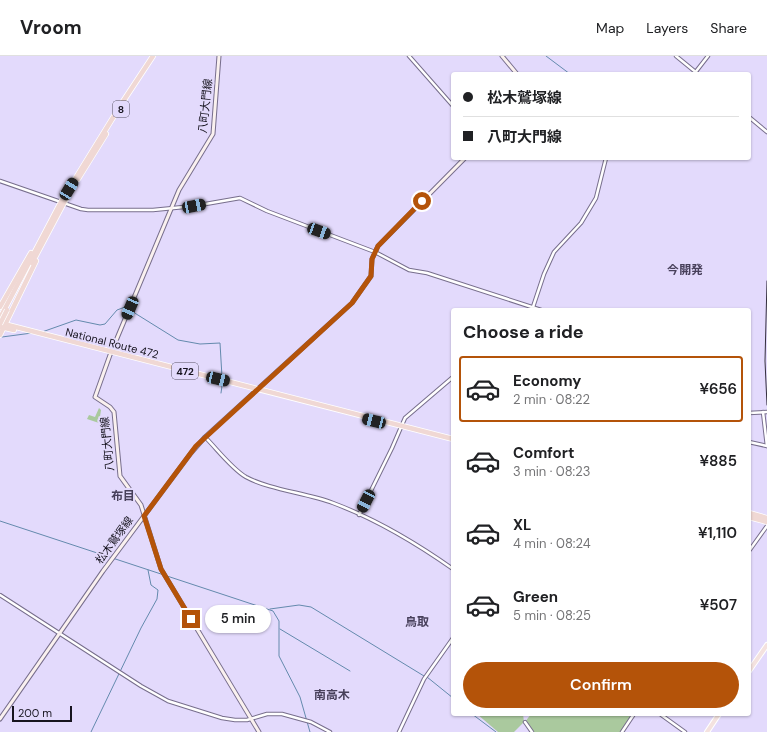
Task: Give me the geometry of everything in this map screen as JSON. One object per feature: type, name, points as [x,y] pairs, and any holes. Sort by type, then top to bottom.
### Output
[{"type":"highway","name":"8","points":[[0,335],[6,309],[39,244],[122,103],[154,56]]},
{"type":"highway","name":"8","points":[[0,318],[40,250],[63,203],[124,104],[157,56]]},
{"type":"highway","points":[[6,309],[10,322],[16,328]]},
{"type":"highway","name":"National Route 472","points":[[2,325],[111,353]]},
{"type":"highway","name":"National Route 472","points":[[2,325],[451,440]]},
{"type":"highway","points":[[751,514],[767,518]]},
{"type":"highway","points":[[751,518],[767,522]]},
{"type":"main road","name":"八町大門線","points":[[219,56],[213,134],[183,182],[111,353],[95,398],[110,407],[114,412],[120,476],[138,502],[161,569],[259,732]]},
{"type":"main road","points":[[502,56],[515,72]]},
{"type":"main road","name":"松木鷲塚線","points":[[0,719],[110,561],[190,453],[205,437],[352,303],[371,276],[372,259],[384,238],[463,160]]},
{"type":"main road","points":[[751,668],[767,645]]},
{"type":"main road","points":[[707,732],[718,716]]},
{"type":"street","points":[[409,56],[451,104]]},
{"type":"street","points":[[676,56],[695,72]]},
{"type":"street","points":[[697,72],[708,56]]},
{"type":"street","points":[[751,119],[767,132]]},
{"type":"street","points":[[532,308],[544,274],[554,252],[581,222],[596,198],[606,160]]},
{"type":"street","points":[[0,181],[88,210],[172,208],[240,198],[267,211],[375,252],[409,270],[427,273],[529,308]]},
{"type":"street","points":[[359,514],[408,415],[451,379]]},
{"type":"street","points":[[751,413],[765,412],[767,446],[751,442]]},
{"type":"street","points":[[205,437],[245,477],[255,482],[329,502],[359,514],[416,544],[451,568]]},
{"type":"street","points":[[751,548],[767,526]]},
{"type":"street","points":[[0,595],[161,697],[222,718],[241,721],[267,714],[282,714],[311,722],[330,732]]},
{"type":"street","points":[[399,732],[424,679],[451,641]]},
{"type":"street","points":[[622,732],[633,716]]},
{"type":"street","points":[[663,716],[685,732]]},
{"type":"street","points":[[525,722],[532,732]]},
{"type":"green space","points":[[99,408],[101,410],[99,423],[87,419],[89,415],[95,417]]},
{"type":"green space","points":[[479,716],[523,716],[524,722],[514,732],[498,732]]},
{"type":"green space","points":[[530,716],[633,716],[621,732],[532,732],[525,722]]},
{"type":"waterway","points":[[546,56],[567,72]]},
{"type":"waterway","points":[[42,332],[76,320],[100,325],[105,324],[117,310],[125,307],[178,340],[200,344],[220,343],[222,377]]},
{"type":"waterway","points":[[2,337],[32,333]]},
{"type":"waterway","points":[[221,393],[222,386]]},
{"type":"waterway","points":[[0,521],[164,575]]},
{"type":"waterway","points":[[91,732],[141,628],[157,599],[158,590],[151,585],[148,570]]},
{"type":"waterway","points":[[167,576],[273,611],[279,621],[279,656],[300,697],[310,732]]},
{"type":"waterway","points":[[270,609],[299,605],[311,607],[424,676]]},
{"type":"waterway","points":[[280,629],[350,671]]},
{"type":"waterway","points":[[427,677],[451,696]]},
{"type":"waterway","points":[[475,716],[496,732]]},
{"type":"railway","points":[[767,281],[765,361],[767,405]]},
{"type":"district","name":"今開発","points":[[685,270]]},
{"type":"district","name":"布目","points":[[123,496]]},
{"type":"district","name":"鳥取","points":[[417,622]]},
{"type":"district","name":"南高木","points":[[332,695]]},
{"type":"route","points":[[191,619],[161,569],[144,516],[196,446],[352,303],[371,276],[372,259],[378,246],[384,238],[422,201]]}]
